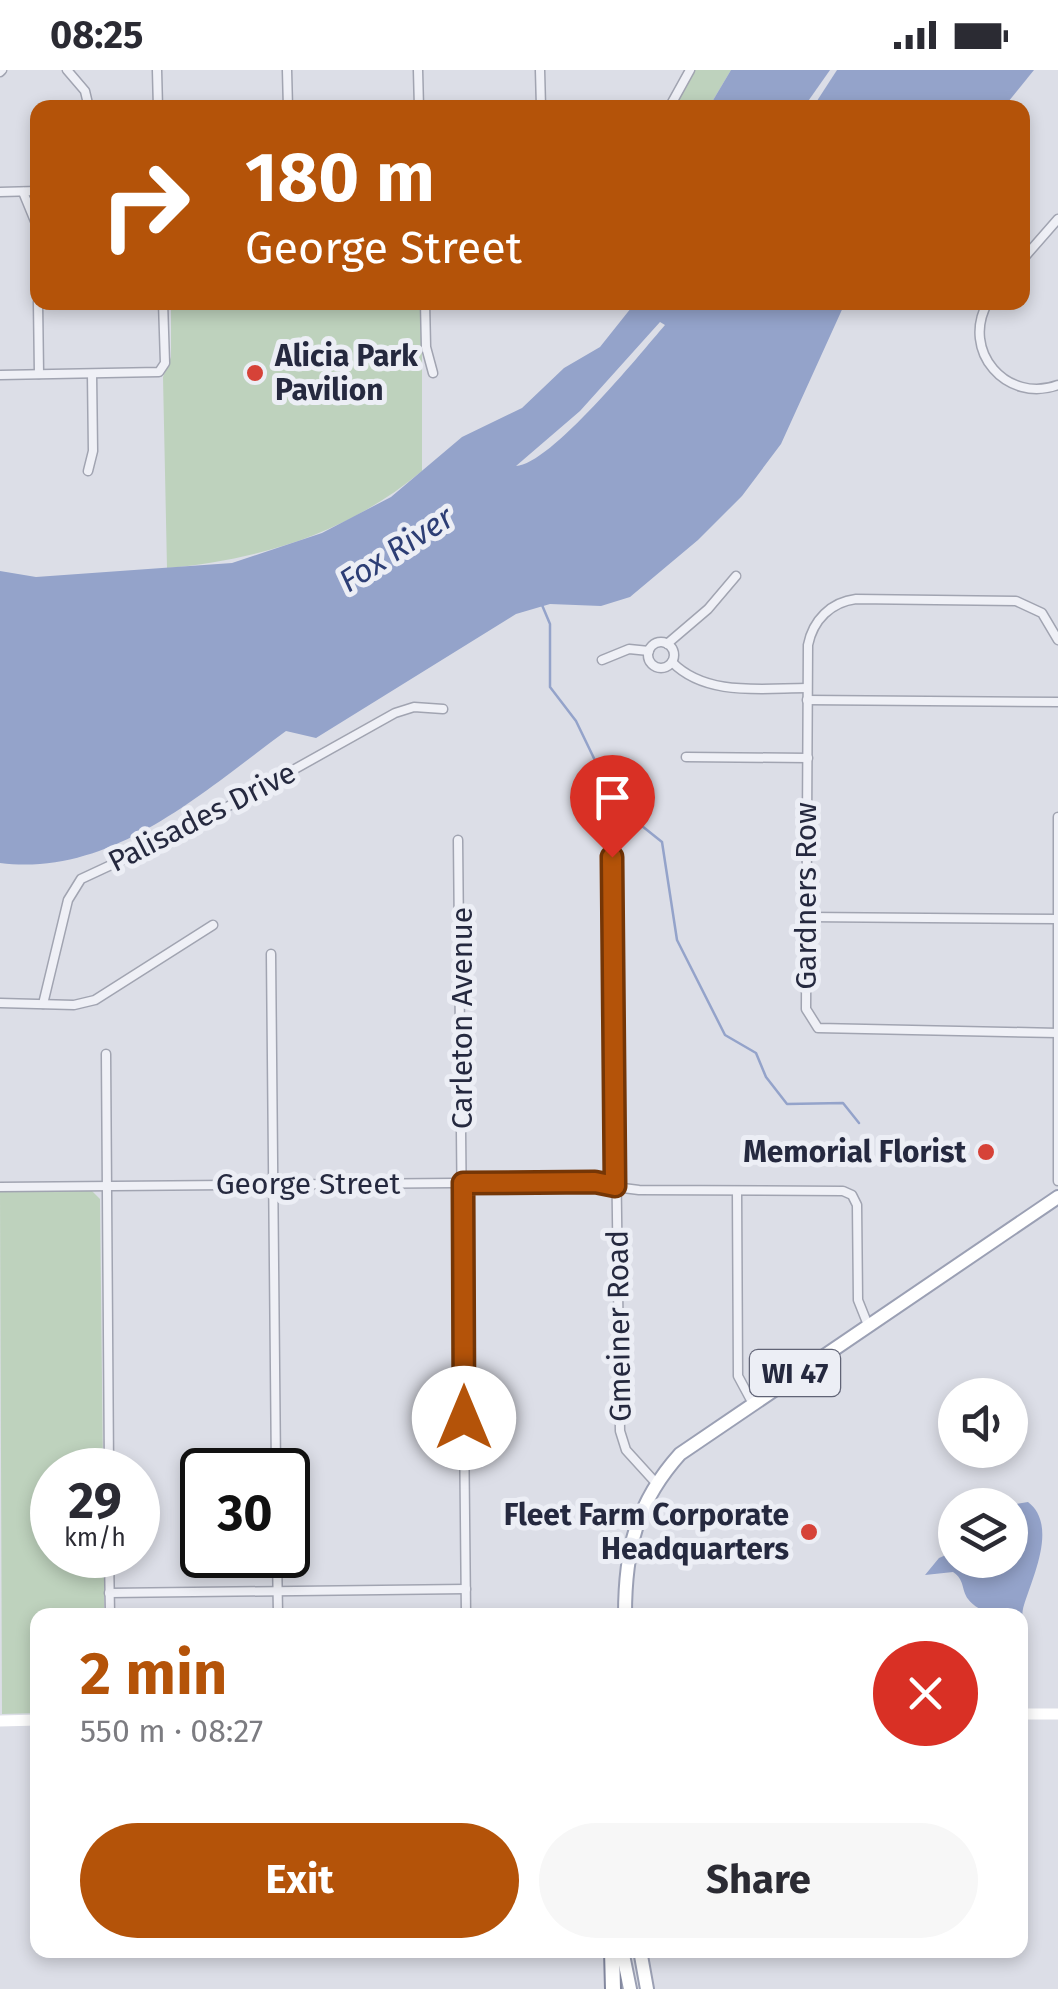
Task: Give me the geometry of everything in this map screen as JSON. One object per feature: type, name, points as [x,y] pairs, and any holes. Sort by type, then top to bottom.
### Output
[{"type":"highway","points":[[612,1958],[612,1989]]},
{"type":"main road","name":"WI 47","points":[[625,1608],[630,1540],[656,1483],[694,1441],[1058,1197]]},
{"type":"main road","points":[[624,1958],[630,1989]]},
{"type":"main road","points":[[641,1958],[647,1989]]},
{"type":"street","points":[[67,70],[88,100]]},
{"type":"street","points":[[157,70],[158,100]]},
{"type":"street","points":[[287,70],[288,100]]},
{"type":"street","points":[[418,70],[419,100]]},
{"type":"street","points":[[540,70],[540,100]]},
{"type":"street","points":[[673,100],[690,70]]},
{"type":"street","points":[[0,192],[30,192]]},
{"type":"street","points":[[24,192],[30,208]]},
{"type":"street","points":[[1030,251],[1058,219]]},
{"type":"street","points":[[38,310],[39,374]]},
{"type":"street","points":[[0,375],[151,374],[163,368],[163,310]]},
{"type":"street","points":[[425,310],[426,347],[433,373]]},
{"type":"street","points":[[986,310],[979,338],[994,372],[1027,389],[1058,385]]},
{"type":"street","points":[[88,471],[93,450],[92,374]]},
{"type":"street","points":[[667,644],[699,617],[736,576]]},
{"type":"street","name":"Gardners Row","points":[[1058,640],[1042,613],[1016,601],[848,600],[822,616],[810,635],[806,688],[806,1009],[812,1023],[822,1030],[1058,1033]]},
{"type":"street","points":[[658,643],[667,644],[673,649],[672,662],[658,668],[649,660],[649,651],[658,643]]},
{"type":"street","points":[[602,660],[629,648],[649,651]]},
{"type":"street","points":[[672,662],[694,678],[727,688],[806,688]]},
{"type":"street","points":[[807,700],[1058,702]]},
{"type":"street","name":"Palisades Drive","points":[[44,1004],[68,900],[81,879],[184,831],[404,709],[443,709]]},
{"type":"street","points":[[686,757],[808,758]]},
{"type":"street","points":[[1058,816],[1058,1181]]},
{"type":"street","name":"Carleton Avenue","points":[[458,840],[466,1608]]},
{"type":"street","name":"Gmeiner Road","points":[[612,857],[620,1430],[626,1450],[656,1483]]},
{"type":"street","points":[[806,918],[1057,919]]},
{"type":"street","points":[[0,1003],[74,1005],[101,997],[214,924]]},
{"type":"street","points":[[271,954],[276,1448]]},
{"type":"street","points":[[106,1054],[109,1448]]},
{"type":"street","name":"George Street","points":[[0,1187],[595,1182],[852,1195],[857,1205],[858,1300],[868,1325]]},
{"type":"street","points":[[737,1191],[738,1376],[752,1402]]},
{"type":"street","points":[[110,1578],[110,1608]]},
{"type":"street","points":[[277,1578],[278,1608]]},
{"type":"street","points":[[110,1594],[466,1589]]},
{"type":"street","points":[[1028,1714],[1058,1714]]},
{"type":"street","points":[[0,1721],[30,1720]]},
{"type":"green space","points":[[690,70],[731,70],[713,100],[673,100]]},
{"type":"green space","points":[[171,310],[422,310],[422,471],[365,511],[302,539],[236,558],[167,568],[163,377],[171,357]]},
{"type":"green space","points":[[91,1190],[100,1199],[103,1448],[30,1448],[30,1578],[104,1578],[104,1608],[30,1608],[30,1713],[2,1714],[0,1192]]},
{"type":"water","points":[[731,70],[830,70],[809,100],[713,100]]},
{"type":"water","points":[[837,70],[1034,70],[1010,100],[818,100]]},
{"type":"water","name":"Fox River","points":[[629,310],[842,310],[781,444],[742,496],[698,540],[630,597],[601,606],[550,604],[516,614],[316,738],[286,731],[188,804],[117,844],[80,857],[41,864],[0,863],[0,571],[36,577],[232,563],[322,533],[391,497],[462,437],[522,408],[564,368],[600,347]],"holes":[[[660,322],[665,325],[616,382],[550,448],[516,466],[580,411]]]},
{"type":"water","points":[[1028,1502],[1037,1512],[1042,1537],[1024,1608],[979,1608],[968,1599],[959,1578],[1028,1578]]},
{"type":"water","points":[[938,1559],[938,1574],[925,1575]]},
{"type":"waterway","points":[[542,605],[550,624],[550,687],[576,721],[617,806],[662,842],[677,940],[725,1035],[756,1053],[766,1077],[787,1104],[843,1103],[859,1123]]},
{"type":"place","name":"Alicia Park Pavilion","points":[[255,373]]},
{"type":"place","name":"Memorial Florist","points":[[986,1152]]},
{"type":"place","name":"Fleet Farm Corporate Headquarters","points":[[809,1532]]},
{"type":"route","points":[[464,1418],[463,1183],[595,1182],[615,1186],[612,857]]}]
